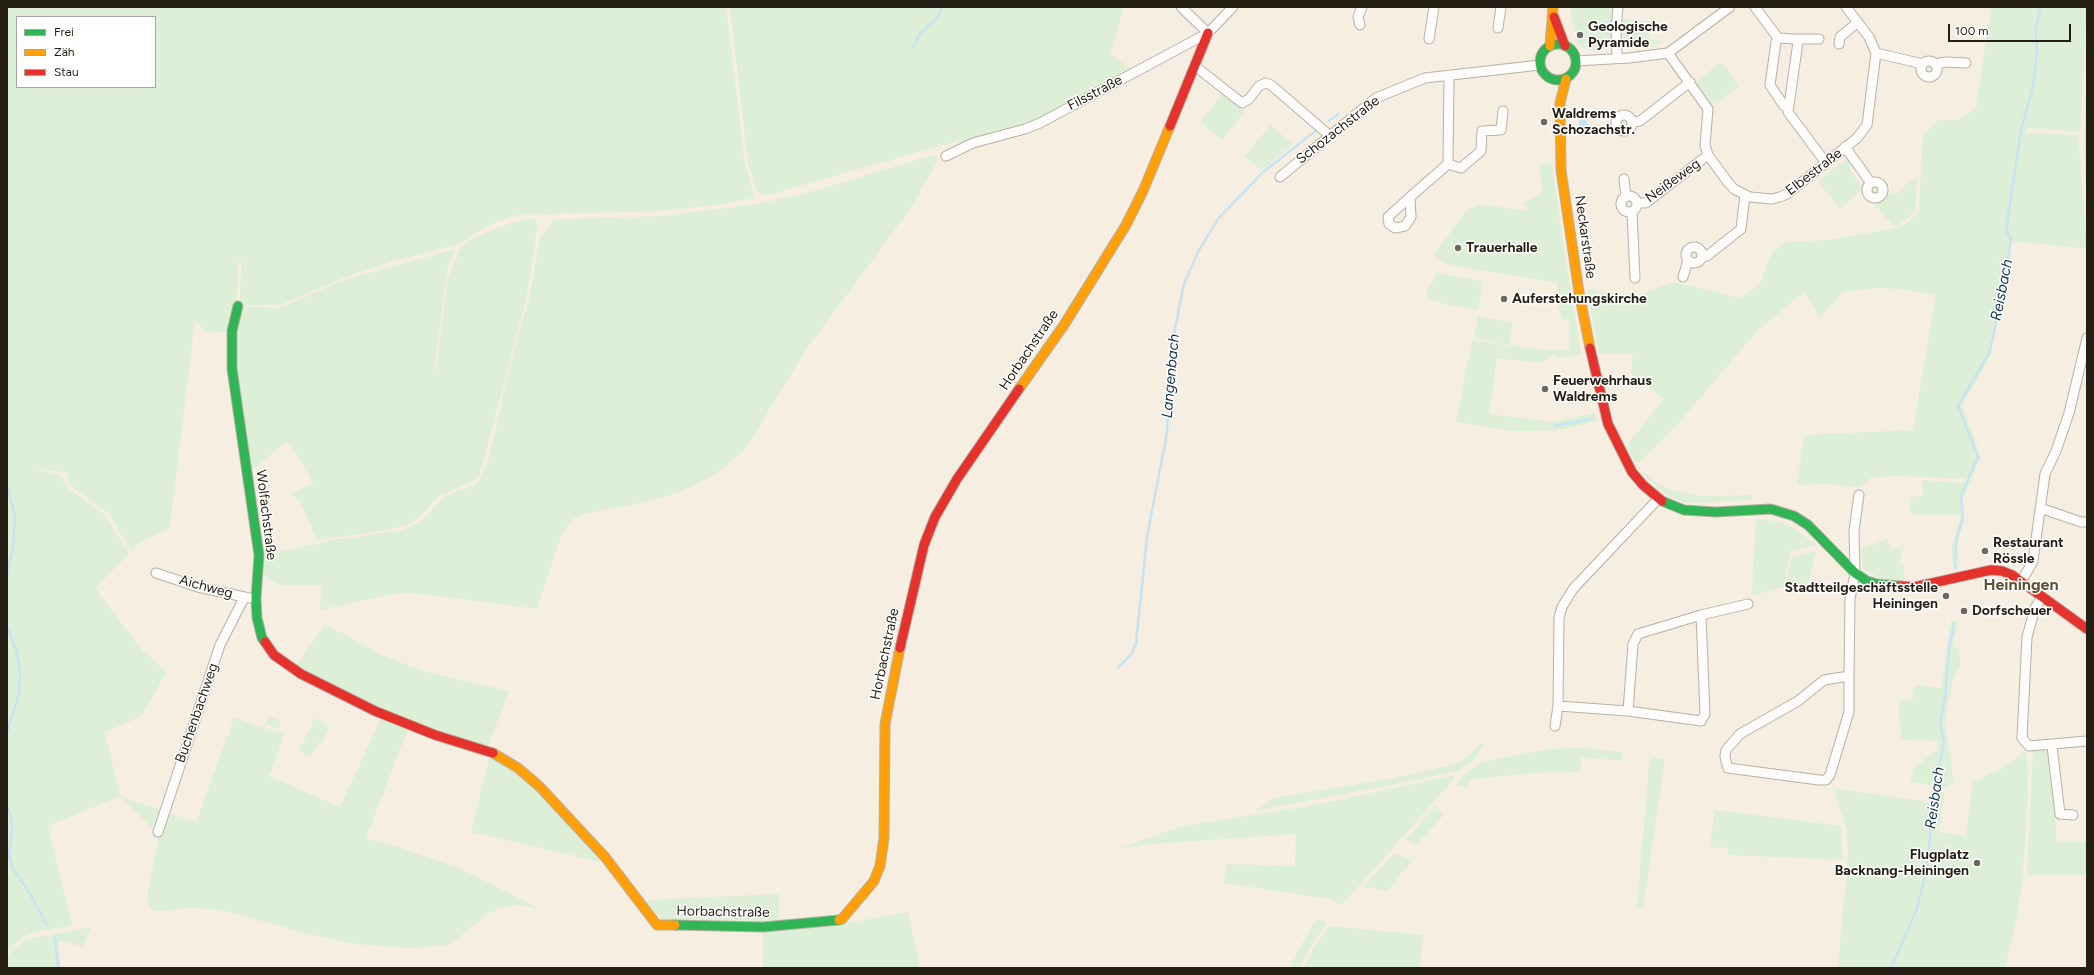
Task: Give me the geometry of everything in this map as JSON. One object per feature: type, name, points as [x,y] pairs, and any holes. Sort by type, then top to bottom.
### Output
[{"type":"street","points":[[1181,7],[1208,32]]},
{"type":"street","name":"Filsstraße","points":[[946,156],[973,144],[1025,129],[1040,123],[1208,32],[1233,7]]},
{"type":"street","points":[[1360,25],[1358,17],[1362,7]]},
{"type":"street","points":[[1429,40],[1434,7]]},
{"type":"street","points":[[1498,28],[1501,7]]},
{"type":"street","points":[[1617,58],[1616,30],[1618,7]]},
{"type":"street","points":[[1576,61],[1668,53],[1730,7]]},
{"type":"street","points":[[1755,7],[1778,38],[1819,38]]},
{"type":"street","points":[[1859,7],[1849,10],[1874,45],[1876,53],[1924,64],[1928,61],[1936,64],[1946,62],[1966,63]]},
{"type":"street","points":[[1550,46],[1554,11]]},
{"type":"street","points":[[1554,11],[1565,46]]},
{"type":"street","points":[[1839,44],[1840,37],[1858,22]]},
{"type":"street","name":"Horbachstraße","points":[[490,752],[518,768],[539,786],[605,858],[658,925],[805,925],[832,922],[842,918],[867,890],[880,866],[884,838],[885,724],[889,697],[924,545],[935,517],[957,479],[1064,324],[1126,225],[1143,191],[1208,32]]},
{"type":"street","points":[[1778,38],[1776,42],[1770,85],[1784,106],[1787,106]]},
{"type":"street","points":[[1794,39],[1798,42],[1791,100],[1787,106],[1788,112],[1826,162]]},
{"type":"street","points":[[1558,44],[1565,46],[1572,51],[1576,61],[1573,72],[1566,79],[1554,80],[1548,78],[1540,65],[1542,55],[1550,46],[1558,44]]},
{"type":"street","name":"Elbestraße","points":[[1668,53],[1708,109],[1705,145],[1708,155],[1734,189],[1746,195],[1772,199],[1787,194],[1826,162],[1846,148],[1861,134],[1867,125],[1876,53]]},
{"type":"street","points":[[1924,64],[1922,72],[1928,78],[1933,77],[1936,74],[1938,69],[1936,64]]},
{"type":"street","name":"Schozachstraße","points":[[1280,177],[1329,135],[1376,98],[1425,78],[1540,65]]},
{"type":"street","points":[[1195,66],[1242,103],[1249,99],[1260,86],[1266,83],[1271,85],[1329,135]]},
{"type":"street","points":[[1410,197],[1448,164],[1448,75]]},
{"type":"street","name":"Neckarstraße","points":[[1548,78],[1560,103]]},
{"type":"street","name":"Neckarstraße","points":[[1566,79],[1560,103],[1562,170],[1571,244],[1591,355],[1603,408],[1619,449],[1632,472],[1658,499]]},
{"type":"street","points":[[1633,122],[1640,121],[1690,82]]},
{"type":"street","points":[[1448,164],[1460,168],[1481,151],[1482,131],[1501,130],[1503,111]]},
{"type":"street","points":[[1626,115],[1631,117],[1633,122],[1630,129],[1623,134],[1617,126],[1619,117],[1626,115]]},
{"type":"street","points":[[1846,148],[1871,183]]},
{"type":"street","name":"Neißeweg","points":[[1638,203],[1646,203],[1708,155]]},
{"type":"street","name":"Neißeweg","points":[[1624,179],[1626,197],[1621,203],[1622,208],[1626,211],[1632,212],[1637,208],[1638,203]]},
{"type":"street","points":[[1688,260],[1695,263],[1702,256],[1707,256],[1741,229],[1746,195]]},
{"type":"street","name":"Neißeweg","points":[[1626,197],[1634,197],[1638,203]]},
{"type":"street","name":"Neißeweg","points":[[1632,212],[1635,278]]},
{"type":"street","points":[[1683,277],[1688,260],[1686,253],[1690,247],[1698,248],[1702,252],[1702,256]]},
{"type":"street","name":"Wolfachstraße","points":[[238,306],[232,331],[232,369],[260,555],[256,598],[257,618],[262,638],[267,648],[274,655],[301,674],[336,693],[385,716],[435,735],[490,752]]},
{"type":"street","points":[[2021,582],[2033,561],[2046,474],[2056,451],[2069,413],[2087,338]]},
{"type":"street","points":[[1849,676],[1824,680],[1798,701],[1740,734],[1726,750],[1724,757],[1728,768],[1826,780],[1830,775],[1849,712],[1850,599],[1855,573],[1854,531],[1859,495]]},
{"type":"street","points":[[1555,726],[1558,706],[1559,618],[1562,607],[1573,589],[1658,499],[1684,510],[1716,512],[1771,509],[1794,516],[1808,525],[1855,573],[1867,581],[1901,587],[1927,585],[1991,570],[2002,571],[2012,575],[2087,629]]},
{"type":"street","points":[[2040,508],[2081,522],[2087,522]]},
{"type":"street","name":"Aichweg","points":[[156,573],[198,587],[244,598],[256,598]]},
{"type":"street","points":[[2042,597],[2035,608],[2027,637],[2022,738],[2029,746],[2052,746],[2087,742]]},
{"type":"street","name":"Buchenbachweg","points":[[158,832],[220,645],[244,598]]},
{"type":"street","points":[[1628,711],[1633,644],[1638,634],[1702,614],[1748,604]]},
{"type":"street","points":[[1558,706],[1628,711],[1701,720],[1706,714],[1702,614]]},
{"type":"street","points":[[2052,746],[2060,814],[2073,815]]},
{"type":"green space","points":[[7,7],[726,7],[745,164],[754,196],[750,199],[716,205],[660,211],[517,215],[494,223],[457,245],[394,261],[346,277],[280,305],[240,305],[241,262],[238,262],[237,306],[230,331],[211,333],[204,330],[195,319],[170,528],[139,543],[131,552],[110,515],[71,486],[66,472],[35,470],[59,474],[69,489],[103,513],[129,554],[95,588],[142,650],[167,672],[140,717],[105,732],[120,796],[48,826],[72,925],[33,933],[23,937],[7,952]]},
{"type":"green space","points":[[730,7],[1124,7],[1110,54],[1131,69],[1025,127],[943,145],[764,196],[757,191],[748,163]]},
{"type":"green space","points":[[1572,7],[1611,7],[1611,45],[1609,47],[1597,51],[1577,46],[1577,37],[1571,15]]},
{"type":"green space","points":[[1991,7],[2087,7],[2080,132],[2027,128],[2026,133],[2076,135],[2078,137],[2087,249],[2012,241],[1991,355],[1962,405],[1981,457],[1971,479],[1895,476],[1871,478],[1860,487],[1827,484],[1797,485],[1804,435],[1913,430],[1936,295],[1900,289],[1876,288],[1843,292],[1820,318],[1804,292],[1758,330],[1669,434],[1637,464],[1626,447],[1663,399],[1642,382],[1637,389],[1631,369],[1633,354],[1599,354],[1587,290],[1638,295],[1674,282],[1741,298],[1760,284],[1772,252],[1786,242],[1828,240],[1901,227],[1919,211],[1923,134],[1939,120],[1957,120],[1976,108]]},
{"type":"green space","points":[[1623,18],[1651,22],[1649,39],[1665,42],[1650,47],[1626,47],[1623,42]]},
{"type":"green space","points":[[1722,62],[1739,86],[1716,104],[1710,103],[1695,82]]},
{"type":"green space","points":[[1927,64],[1931,64],[1933,65],[1933,73],[1927,74],[1924,71],[1924,67]]},
{"type":"green space","points":[[2087,90],[2087,174],[2085,174],[2084,130]]},
{"type":"green space","points":[[1223,93],[1245,112],[1222,140],[1200,122]]},
{"type":"green space","points":[[1623,118],[1627,118],[1629,119],[1629,127],[1623,128],[1620,125],[1620,121]]},
{"type":"green space","points":[[1270,125],[1293,144],[1262,170],[1244,157]]},
{"type":"green space","points":[[931,156],[936,156],[938,160],[910,209],[806,350],[750,441],[740,454],[717,473],[680,492],[642,503],[583,514],[571,520],[560,539],[537,609],[414,593],[393,594],[320,610],[322,585],[281,585],[266,578],[263,574],[264,560],[270,554],[333,540],[404,530],[426,517],[445,496],[474,485],[479,481],[489,458],[510,365],[530,295],[540,237],[553,221],[562,219],[663,216],[756,204],[800,195]]},
{"type":"green space","points":[[1848,158],[1853,165],[1849,169],[1863,188],[1840,209],[1818,181]]},
{"type":"green space","points":[[1552,163],[1581,354],[1556,358],[1555,354],[1548,356],[1549,360],[1538,363],[1497,358],[1489,414],[1553,422],[1595,413],[1598,421],[1564,429],[1540,431],[1512,431],[1456,422],[1472,340],[1543,350],[1569,350],[1569,319],[1563,320],[1558,306],[1557,280],[1554,282],[1459,267],[1443,262],[1434,255],[1465,212],[1478,204],[1527,211],[1523,203],[1542,193],[1539,164]]},
{"type":"green space","points":[[1917,176],[1915,211],[1899,225],[1893,226],[1875,205],[1887,196],[1888,193],[1895,194]]},
{"type":"green space","points":[[1873,185],[1877,185],[1879,186],[1879,194],[1873,195],[1870,192],[1870,188]]},
{"type":"green space","points":[[1628,199],[1632,199],[1634,200],[1634,208],[1628,209],[1625,206],[1625,202]]},
{"type":"green space","points":[[530,218],[535,219],[537,222],[537,230],[527,295],[480,474],[475,480],[437,497],[424,513],[409,524],[389,530],[317,540],[300,501],[292,494],[313,483],[295,451],[287,441],[255,468],[251,468],[234,369],[239,307],[279,308],[347,279],[456,249],[448,267],[434,370],[436,371],[448,279],[460,248],[467,241],[499,227]]},
{"type":"green space","points":[[1692,250],[1696,250],[1698,251],[1698,259],[1692,260],[1689,257],[1689,253]]},
{"type":"green space","points":[[1437,273],[1483,282],[1478,311],[1430,300],[1426,294]]},
{"type":"green space","points":[[1478,316],[1513,323],[1509,345],[1474,338]]},
{"type":"green space","points":[[1638,465],[1655,482],[1675,491],[1703,496],[1753,495],[1753,500],[1691,503],[1677,500],[1665,494],[1646,477]]},
{"type":"green space","points":[[1922,480],[1962,483],[1964,480],[1971,482],[1963,497],[1964,515],[1957,544],[1959,561],[1952,561],[1952,542],[1954,542],[1961,515],[1910,514],[1910,497],[1923,496]]},
{"type":"green space","points":[[1756,519],[1775,521],[1789,525],[1817,545],[1791,551],[1786,571],[1786,586],[1752,596]]},
{"type":"green space","points":[[1888,539],[1891,550],[1904,546],[1899,564],[1903,564],[1904,580],[1882,579],[1863,569],[1861,549]]},
{"type":"green space","points":[[1815,552],[1809,586],[1806,590],[1788,586],[1788,572],[1792,557]]},
{"type":"green space","points":[[1951,620],[1957,622],[1953,645],[1958,649],[1961,662],[1953,679],[1945,721],[1954,782],[1941,789],[1910,782],[1914,768],[1937,750],[1937,741],[1902,740],[1899,720],[1899,700],[1912,701],[1915,685],[1941,688]]},
{"type":"green space","points":[[325,624],[384,656],[426,672],[509,691],[489,744],[486,747],[421,727],[296,667]]},
{"type":"green space","points":[[268,716],[281,721],[278,729],[266,724]]},
{"type":"green space","points":[[234,718],[285,734],[269,776],[340,807],[381,718],[408,729],[366,838],[398,847],[461,869],[540,909],[520,905],[499,908],[485,916],[452,943],[441,946],[408,948],[355,944],[313,935],[221,910],[192,908],[155,911],[150,908],[147,899],[159,833],[166,812],[196,822]]},
{"type":"green space","points":[[315,718],[330,726],[322,743],[319,742],[310,757],[299,750]]},
{"type":"green space","points":[[1486,739],[1474,760],[1458,771],[1255,811],[1274,798],[1384,780],[1451,765],[1463,760]]},
{"type":"green space","points":[[1582,748],[1622,752],[1621,761],[1581,757],[1580,772],[1532,773],[1472,779],[1466,788],[1456,785],[1464,775],[1478,764],[1491,760],[1549,749]]},
{"type":"green space","points":[[2033,750],[2045,750],[2050,755],[2057,842],[2087,841],[2087,875],[2027,875]]},
{"type":"green space","points":[[2025,751],[2027,753],[2028,792],[2023,874],[2017,917],[2005,968],[1838,968],[1848,854],[1846,827],[1833,788],[1935,803],[1942,792],[1945,792],[1939,832],[1966,836],[1973,782],[2002,768]]},
{"type":"green space","points":[[490,755],[517,771],[605,863],[471,832]]},
{"type":"green space","points":[[1653,758],[1665,759],[1643,908],[1637,907],[1649,763]]},
{"type":"green space","points":[[1454,775],[1454,779],[1342,905],[1329,899],[1224,883],[1227,864],[1295,866],[1296,834],[1153,844],[1119,848],[1180,827],[1315,805]]},
{"type":"green space","points":[[120,796],[161,810],[156,832]]},
{"type":"green space","points":[[1435,806],[1444,815],[1416,845],[1406,840]]},
{"type":"green space","points":[[1715,810],[1841,826],[1843,860],[1728,855],[1727,848],[1710,847]]},
{"type":"green space","points":[[1394,854],[1412,860],[1387,891],[1363,887]]},
{"type":"green space","points":[[779,894],[780,923],[662,920],[644,901],[663,899]]},
{"type":"green space","points":[[908,912],[920,968],[763,968],[763,930],[805,928],[853,922]]},
{"type":"green space","points":[[1318,918],[1327,923],[1310,947],[1300,968],[1290,968],[1299,948]]},
{"type":"green space","points":[[1329,926],[1423,935],[1420,968],[1304,968],[1310,954]]},
{"type":"green space","points":[[91,927],[83,947],[64,941],[58,942],[61,967],[63,968],[7,968],[7,957],[13,949],[27,939]]},
{"type":"water","points":[[1583,119],[1588,124],[1583,129],[1578,124]]},
{"type":"waterway","points":[[913,48],[920,34],[937,18],[942,7]]},
{"type":"waterway","name":"Reisbach","points":[[1955,561],[1957,537],[1963,519],[1961,496],[1978,457],[1958,406],[1989,353],[2000,308],[2011,240],[2006,230],[2021,130],[2033,87],[2037,53],[2036,29],[2041,7]]},
{"type":"waterway","name":"Langenbach","points":[[1329,121],[1338,114]]},
{"type":"waterway","name":"Langenbach","points":[[1118,668],[1132,653],[1136,643],[1147,537],[1167,433],[1169,373],[1174,334],[1184,284],[1198,252],[1218,219],[1263,172],[1318,129]]},
{"type":"waterway","points":[[1555,426],[1590,419]]},
{"type":"waterway","points":[[7,484],[15,516],[13,549],[7,573]]},
{"type":"waterway","name":"Reisbach","points":[[1955,563],[1956,568]]},
{"type":"waterway","name":"Reisbach","points":[[1891,968],[1916,911],[1929,854],[1931,807],[1944,743],[1940,722],[1945,698],[1949,649],[1954,623]]},
{"type":"waterway","points":[[7,625],[17,653],[20,671],[19,694],[7,732]]},
{"type":"waterway","points":[[7,806],[11,817],[12,831],[9,855],[13,869],[29,892],[47,925]]},
{"type":"waterway","points":[[55,938],[58,968]]},
{"type":"traffic: fast","points":[[1561,44],[1571,49],[1575,55],[1576,62],[1575,69],[1571,75],[1565,79],[1555,80],[1545,75],[1541,69],[1540,59],[1545,49],[1551,45],[1561,44]]},
{"type":"traffic: fast","points":[[238,306],[232,331],[232,369],[259,555],[256,598],[257,618],[262,638],[265,642]]},
{"type":"traffic: fast","points":[[1662,501],[1684,510],[1716,512],[1771,509],[1794,516],[1808,525],[1855,573],[1867,581],[1877,584],[1901,586]]},
{"type":"traffic: fast","points":[[675,925],[763,927],[839,920]]},
{"type":"traffic: slow","points":[[1550,46],[1553,7]]},
{"type":"traffic: slow","points":[[1566,79],[1560,103],[1561,170],[1579,292],[1590,348]]},
{"type":"traffic: slow","points":[[1019,389],[1064,325],[1126,225],[1143,191],[1170,126]]},
{"type":"traffic: slow","points":[[839,920],[842,919],[874,881],[880,866],[884,838],[885,724],[900,648]]},
{"type":"traffic: slow","points":[[493,753],[518,768],[539,786],[605,857],[657,925],[675,925]]},
{"type":"traffic: jam","points":[[1554,17],[1565,46]]},
{"type":"traffic: jam","points":[[1170,126],[1208,33]]},
{"type":"traffic: jam","points":[[1590,348],[1608,424],[1632,472],[1643,485],[1662,501]]},
{"type":"traffic: jam","points":[[900,648],[924,545],[935,517],[957,479],[1019,389]]},
{"type":"traffic: jam","points":[[1901,586],[1914,587],[1991,570],[2002,571],[2012,575],[2087,629]]},
{"type":"traffic: jam","points":[[265,642],[274,655],[301,674],[375,711],[435,735],[493,753]]},
{"type":"place","name":"Geologische Pyramide","points":[[1580,35]]},
{"type":"place","name":"Waldrems Schozachstr.","points":[[1544,122]]},
{"type":"place","name":"Trauerhalle","points":[[1458,248]]},
{"type":"place","name":"Auferstehungskirche","points":[[1504,299]]},
{"type":"place","name":"Feuerwehrhaus Waldrems","points":[[1545,389]]},
{"type":"place","name":"Restaurant Rössle","points":[[1985,551]]},
{"type":"place","name":"Stadtteilgeschäftsstelle Heiningen","points":[[1946,596]]},
{"type":"place","name":"Dorfscheuer","points":[[1964,611]]},
{"type":"place","name":"Flugplatz Backnang-Heiningen","points":[[1977,863]]},
{"type":"district","name":"Heiningen","points":[[2021,585]]}]
